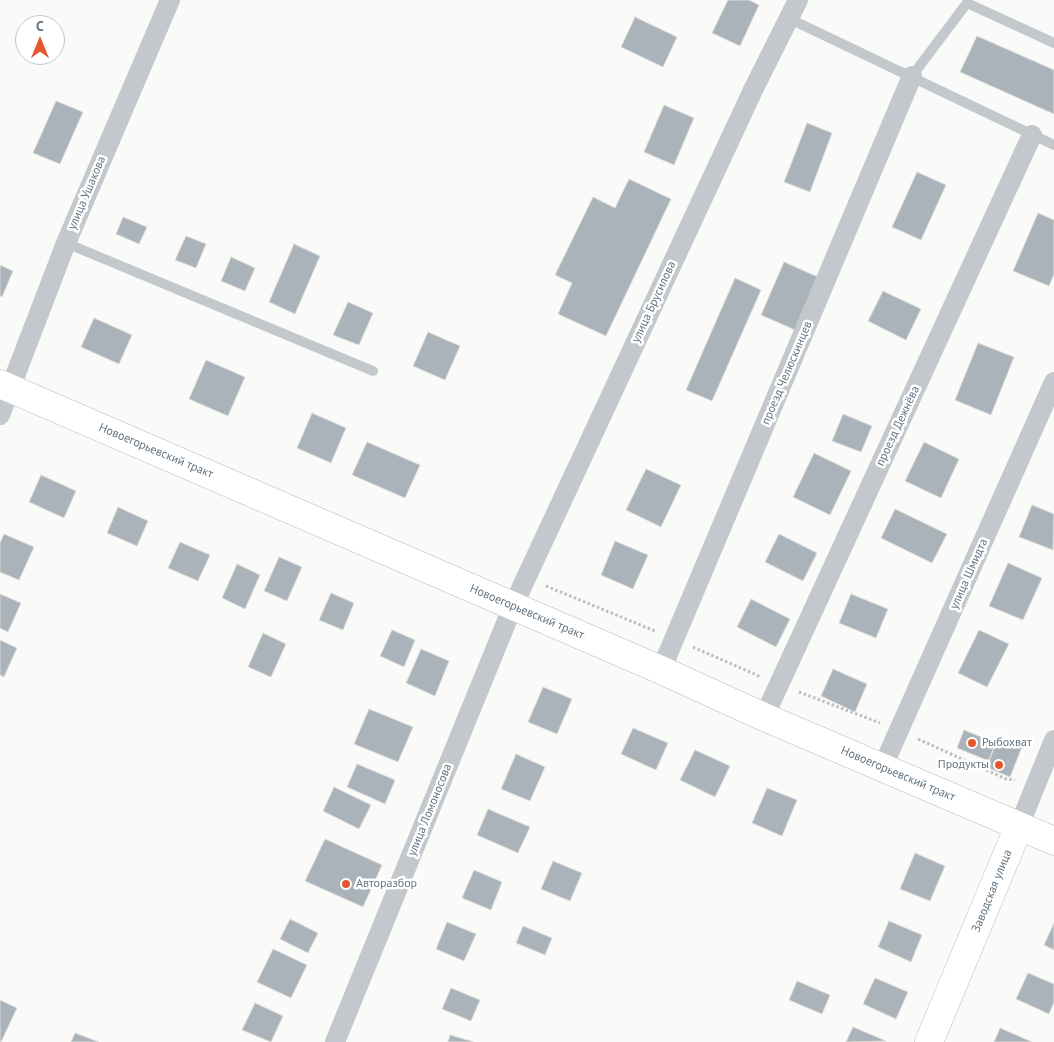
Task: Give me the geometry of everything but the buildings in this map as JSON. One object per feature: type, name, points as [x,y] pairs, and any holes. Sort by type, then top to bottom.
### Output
[{"type":"main road","name":"Новоегорьевский тракт","points":[[6,386],[661,670],[764,717],[883,766],[1054,841]]},
{"type":"main road","name":"Заводская улица","points":[[930,1042],[1018,826]]},
{"type":"street","name":"улица Ушакова","points":[[0,415],[6,386],[170,0]]},
{"type":"street","name":"улица Брусилова","points":[[513,606],[753,90],[798,0]]},
{"type":"street","name":"проезд Челюскинцев","points":[[661,670],[912,76]]},
{"type":"street","name":"проезд Дежнёва","points":[[764,717],[1032,135]]},
{"type":"street","name":"улица Шмидта","points":[[883,766],[1054,382]]},
{"type":"street","name":"улица Ломоносова","points":[[335,1042],[513,606]]},
{"type":"street","name":"Заводская улица","points":[[1018,826],[1054,740]]},
{"type":"lane","points":[[912,76],[967,3],[1054,43]]},
{"type":"lane","points":[[790,19],[1054,145]]},
{"type":"lane","points":[[66,242],[373,371]]},
{"type":"place","name":"Рыбохват","points":[[972,743]]},
{"type":"place","name":"Продукты","points":[[999,765]]},
{"type":"place","name":"Авторазбор","points":[[346,884]]}]
